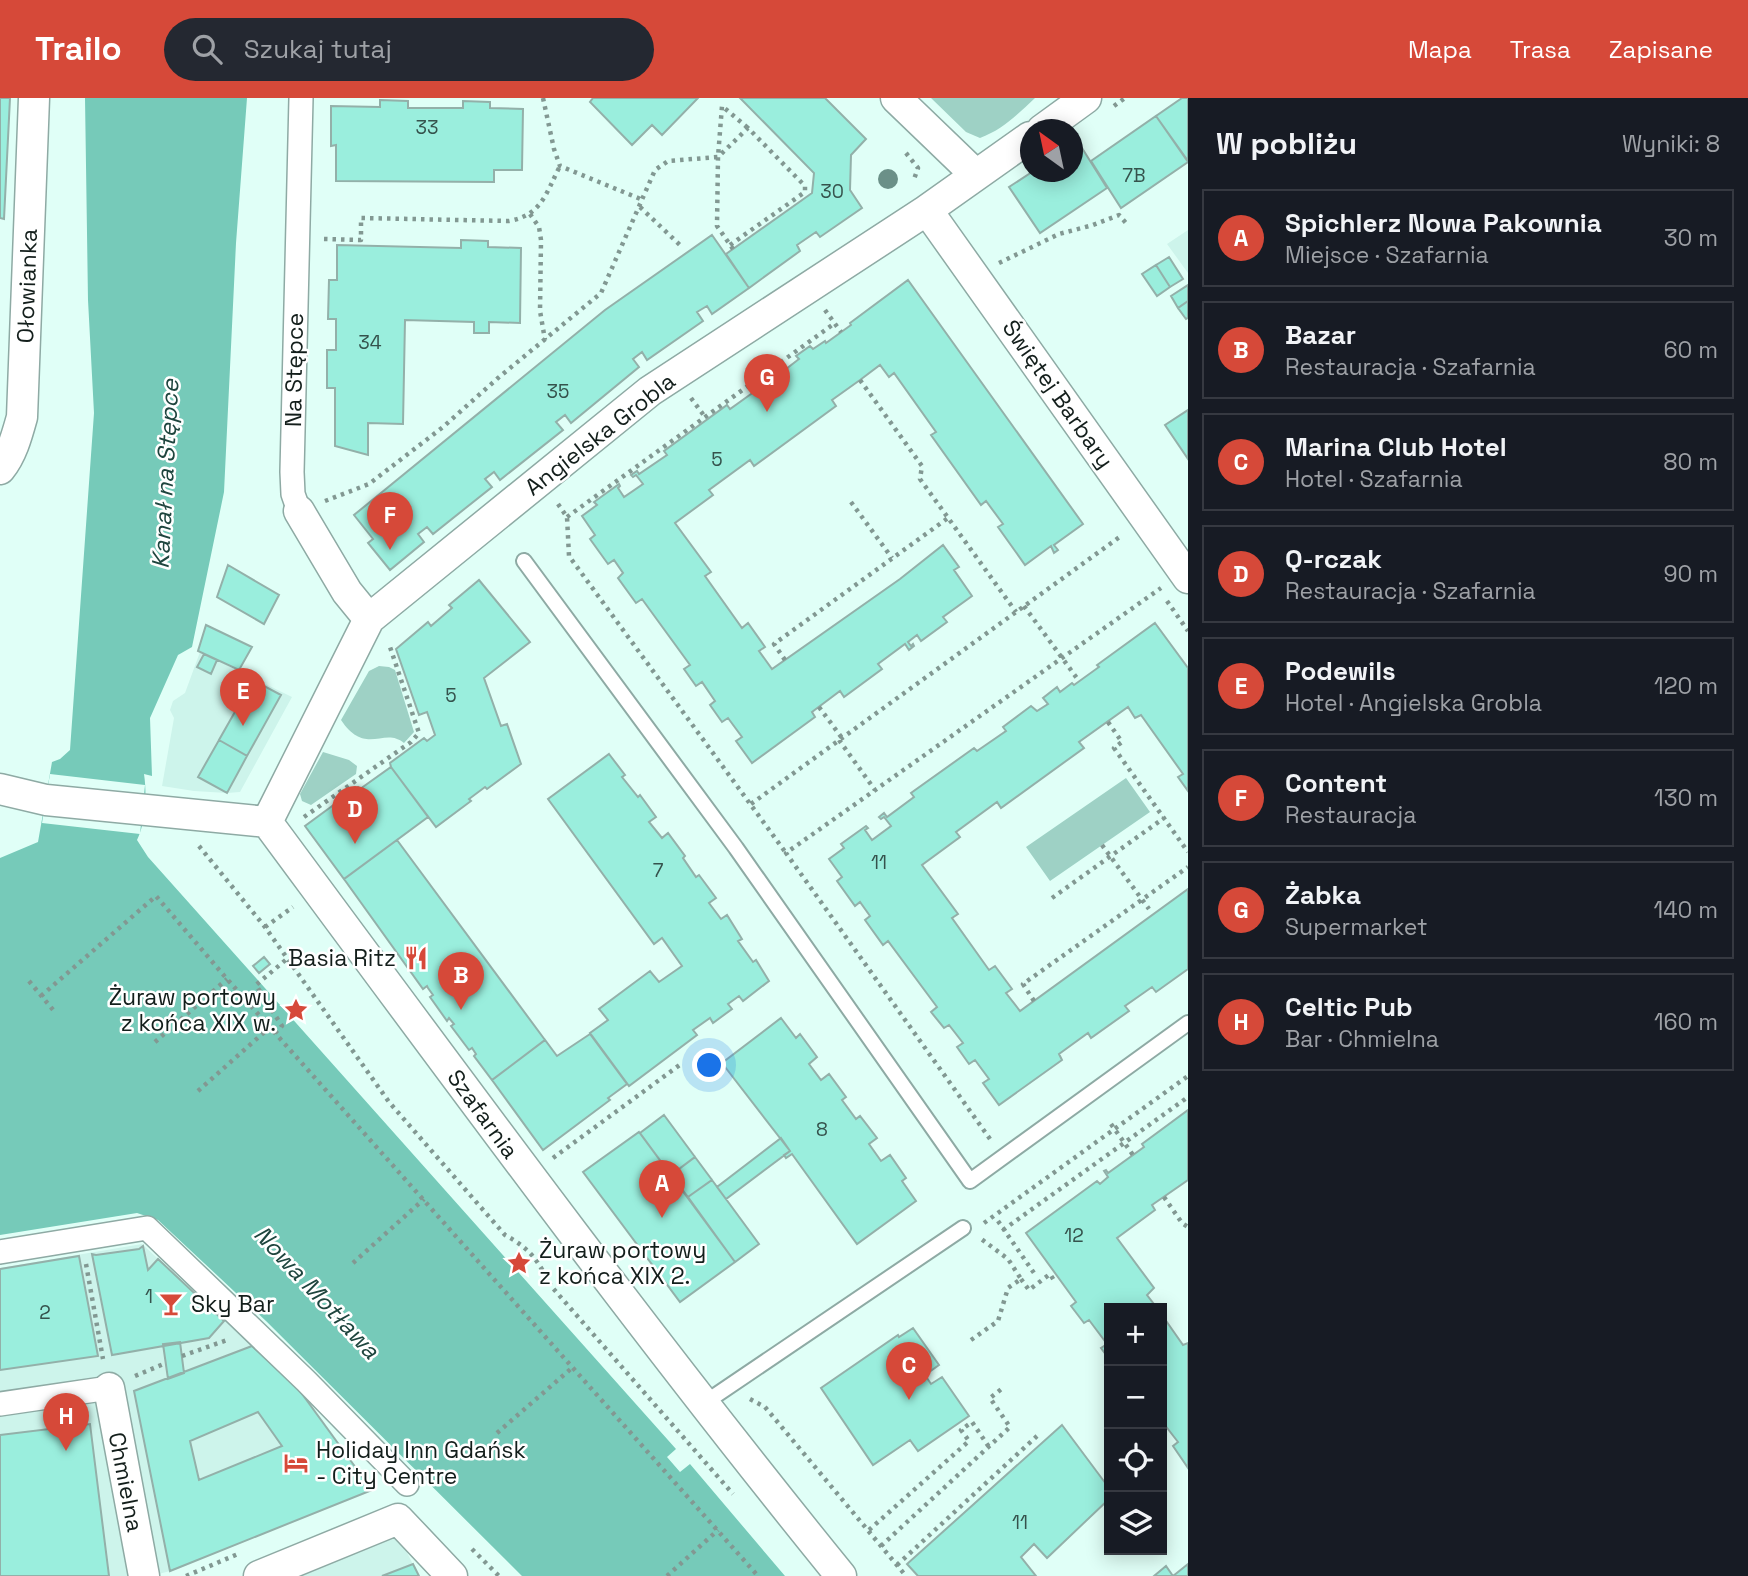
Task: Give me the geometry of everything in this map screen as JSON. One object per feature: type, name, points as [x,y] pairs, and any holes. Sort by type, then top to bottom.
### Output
[{"type":"street","name":"Ołowianka","points":[[0,469],[17,437],[22,417],[34,98]]},
{"type":"street","name":"Na Stępce","points":[[300,98],[293,494],[311,506],[347,592],[376,630]]},
{"type":"street","points":[[897,98],[976,175]]},
{"type":"street","points":[[1057,119],[1086,98]]},
{"type":"street","name":"Angielska Grobla","points":[[267,822],[376,630],[650,391],[928,210],[1020,145]]},
{"type":"street","name":"Świętej Barbary","points":[[928,210],[1186,575]]},
{"type":"street","points":[[0,789],[46,800],[267,822]]},
{"type":"street","name":"Szafarnia","points":[[267,822],[539,1190],[703,1404],[842,1576]]},
{"type":"street","points":[[0,1252],[147,1228],[251,1331],[306,1381],[407,1484]]},
{"type":"street","points":[[0,1404],[109,1388]]},
{"type":"street","name":"Chmielna","points":[[109,1388],[144,1576]]},
{"type":"street","points":[[259,1576],[398,1518],[452,1576]]},
{"type":"lane","points":[[524,561],[736,848],[970,1181],[1188,1023]]},
{"type":"lane","points":[[703,1404],[963,1228]]},
{"type":"path","points":[[297,239],[361,240],[361,218],[509,221],[530,214],[538,207],[560,166],[543,98]]},
{"type":"path","points":[[722,106],[748,128],[805,186],[805,192],[732,247],[717,226],[719,157],[722,106]]},
{"type":"path","points":[[311,506],[369,484],[443,427],[498,377],[601,293],[655,170],[668,161],[719,157],[748,128]]},
{"type":"path","points":[[560,166],[643,200]]},
{"type":"path","points":[[640,207],[681,246]]},
{"type":"path","points":[[530,214],[539,227],[541,240],[540,311],[545,340]]},
{"type":"path","points":[[989,268],[1059,234],[1119,215],[1126,223]]},
{"type":"path","points":[[819,302],[841,332]]},
{"type":"path","points":[[567,517],[835,323]]},
{"type":"path","points":[[860,380],[922,466],[920,478],[1016,612]]},
{"type":"path","points":[[688,393],[705,417]]},
{"type":"path","points":[[554,499],[567,517],[569,555],[1003,1157]]},
{"type":"path","points":[[851,502],[892,558]]},
{"type":"path","points":[[785,660],[774,644],[948,518]]},
{"type":"path","points":[[751,804],[1123,534]]},
{"type":"path","points":[[786,853],[1158,589],[1186,575]]},
{"type":"path","points":[[1158,589],[1188,631]]},
{"type":"path","points":[[1024,606],[1079,681]]},
{"type":"path","points":[[298,822],[411,742],[419,733],[387,638],[376,630]]},
{"type":"path","points":[[819,707],[874,790]]},
{"type":"path","points":[[1108,722],[1122,742],[1114,748],[1188,852]]},
{"type":"path","points":[[1052,898],[1164,818]]},
{"type":"path","points":[[196,842],[265,927],[389,1102],[505,1235],[524,1245],[551,1286],[734,1495]]},
{"type":"path","points":[[1102,845],[1149,909]]},
{"type":"path","points":[[1034,1001],[1023,984],[1188,867]]},
{"type":"path","points":[[41,996],[156,896],[758,1576]]},
{"type":"path","points":[[265,927],[300,902]]},
{"type":"path","points":[[275,1033],[282,1026],[256,985],[288,958]]},
{"type":"path","points":[[155,1042],[227,979]]},
{"type":"path","points":[[29,981],[54,1011]]},
{"type":"path","points":[[198,1091],[270,1027]]},
{"type":"path","points":[[546,1163],[681,1063]]},
{"type":"path","points":[[1003,1230],[1188,1097]]},
{"type":"path","points":[[1111,1124],[1133,1155]]},
{"type":"path","points":[[1164,1197],[1182,1223],[1188,1227]]},
{"type":"path","points":[[353,1263],[424,1199]]},
{"type":"path","points":[[998,1222],[1034,1273]]},
{"type":"path","points":[[977,1236],[1008,1259],[1029,1290],[1050,1274],[1055,1282]]},
{"type":"path","points":[[81,1239],[109,1388]]},
{"type":"path","points":[[971,1340],[998,1321],[1007,1288],[1021,1279]]},
{"type":"path","points":[[182,1356],[251,1331]]},
{"type":"path","points":[[497,1433],[573,1367]]},
{"type":"path","points":[[881,1546],[1010,1427],[990,1398],[1004,1387]]},
{"type":"path","points":[[765,1407],[906,1576]]},
{"type":"path","points":[[869,1530],[969,1441],[961,1430],[972,1422],[989,1447]]},
{"type":"path","points":[[897,1564],[1037,1436]]},
{"type":"path","points":[[667,1576],[718,1530]]},
{"type":"shaded area","points":[[931,98],[1035,98],[1003,126],[980,138],[966,132]]},
{"type":"shaded area","points":[[1188,230],[1188,273],[1167,244]]},
{"type":"shaded area","points":[[200,652],[292,697],[240,792],[194,791],[162,786],[174,718],[170,710],[173,701],[185,693]]},
{"type":"shaded area","points":[[379,666],[395,670],[414,732],[404,743],[389,737],[359,737],[341,720],[369,671]]},
{"type":"shaded area","points":[[323,752],[349,760],[357,766],[356,774],[311,805],[302,801],[300,794]]},
{"type":"shaded area","points":[[1126,778],[1150,812],[1050,881],[1026,847]]},
{"type":"shaded area","points":[[142,1244],[297,1387],[372,1490],[170,1571],[151,1576],[0,1576],[0,1268]]},
{"type":"shaded area","points":[[398,1535],[419,1576],[302,1576]]},
{"type":"water","points":[[85,98],[247,98],[236,243],[224,492],[192,647],[178,655],[150,718],[152,776],[144,774],[145,808],[137,840],[148,857],[676,1449],[667,1457],[680,1472],[690,1464],[785,1576],[522,1576],[266,1321],[158,1220],[137,1213],[0,1235],[0,858],[38,842],[52,762],[70,750],[94,413],[88,300]]},
{"type":"pier","points":[[50,774],[145,785],[140,834],[42,823]]},
{"type":"building","points":[[0,98],[10,98],[4,219],[0,218]]},
{"type":"building","points":[[593,98],[698,98],[662,135],[652,125],[632,145],[590,102]]},
{"type":"building","points":[[740,98],[825,98],[866,139],[851,155],[850,190],[862,208],[820,237],[816,232],[797,245],[800,251],[749,288],[726,254],[812,193],[814,173]]},
{"type":"building","points":[[1182,98],[1188,98],[1188,161],[1156,116]]},
{"type":"building","points":[[380,100],[408,101],[408,108],[463,108],[463,101],[490,102],[490,108],[523,109],[522,170],[494,170],[494,182],[336,181],[336,145],[331,146],[331,106],[380,107]]},
{"type":"building","points":[[1156,116],[1188,162],[1121,208],[1091,161]]},
{"type":"building","points":[[1083,150],[1107,188],[1040,233],[1009,187],[1020,180],[1020,182],[1083,182]]},
{"type":"building","points":[[712,235],[749,288],[712,314],[707,306],[697,312],[703,321],[647,360],[642,352],[633,359],[639,367],[571,423],[565,415],[556,422],[563,430],[500,480],[494,472],[485,479],[492,487],[433,534],[427,527],[418,534],[424,542],[390,570],[368,543],[373,539],[354,515],[605,310]]},
{"type":"building","points":[[461,240],[488,241],[488,247],[521,248],[520,323],[489,322],[489,333],[474,333],[474,322],[405,320],[403,424],[368,423],[368,455],[335,446],[335,388],[327,388],[327,350],[336,350],[336,319],[328,319],[329,280],[337,280],[337,245],[461,248]]},
{"type":"building","points":[[1169,257],[1183,279],[1170,287],[1156,265]]},
{"type":"building","points":[[1156,265],[1170,287],[1157,296],[1142,274]]},
{"type":"building","points":[[908,280],[1083,524],[1054,545],[1058,550],[1054,553],[1051,546],[1025,565],[998,527],[1003,524],[986,501],[981,505],[931,435],[936,432],[894,373],[889,377],[880,365],[832,400],[836,406],[754,466],[750,460],[709,490],[713,495],[675,523],[711,572],[705,576],[742,628],[748,623],[765,647],[759,651],[772,669],[900,579],[943,545],[959,567],[954,570],[972,596],[943,617],[947,622],[921,641],[917,635],[908,642],[914,646],[909,650],[905,644],[878,664],[882,669],[844,697],[840,691],[812,712],[815,717],[752,763],[736,741],[742,737],[728,718],[722,722],[710,705],[715,701],[702,682],[696,686],[684,669],[690,665],[642,599],[636,603],[618,578],[623,573],[614,560],[608,564],[590,539],[595,535],[582,516],[597,505],[594,502],[619,484],[618,488],[624,497],[643,484],[636,475],[631,475],[637,471],[639,474],[667,455],[664,451],[727,405],[730,409],[758,389],[756,385],[783,365],[786,369],[799,359],[796,356],[810,346],[813,349],[825,341],[826,343]]},
{"type":"building","points":[[1188,285],[1188,301],[1178,308],[1171,296]]},
{"type":"building","points":[[1188,301],[1188,318],[1186,319],[1178,308]]},
{"type":"building","points":[[1188,410],[1188,459],[1165,425]]},
{"type":"building","points":[[228,565],[279,595],[264,624],[217,597]]},
{"type":"building","points":[[479,580],[530,642],[484,678],[501,726],[507,724],[521,764],[487,789],[485,787],[436,827],[390,763],[424,738],[427,741],[435,735],[427,712],[419,715],[396,649],[428,622],[431,626],[452,608],[449,605]]},
{"type":"building","points":[[1155,623],[1188,668],[1188,791],[1178,777],[1183,774],[1141,715],[1135,718],[1128,707],[1079,742],[1084,748],[1001,808],[997,802],[956,832],[960,837],[922,865],[958,914],[952,918],[989,970],[995,966],[1012,989],[1006,993],[1020,1011],[1188,889],[1188,969],[1156,992],[1152,987],[1125,1006],[1129,1011],[1091,1038],[1088,1033],[1059,1054],[1062,1060],[999,1105],[983,1083],[989,1079],[975,1060],[969,1064],[957,1047],[963,1043],[949,1025],[944,1028],[931,1012],[937,1007],[888,941],[883,945],[865,920],[870,916],[860,902],[855,906],[837,881],[842,877],[829,859],[844,848],[841,844],[866,826],[868,828],[865,830],[872,840],[891,826],[884,817],[879,817],[884,813],[887,817],[914,797],[911,793],[974,748],[977,751],[1006,731],[1003,727],[1031,706],[1037,711],[1048,704],[1043,698],[1057,687],[1060,692],[1072,683],[1074,685]]},
{"type":"building","points":[[206,625],[252,647],[239,670],[198,651]]},
{"type":"building","points":[[204,654],[217,660],[211,674],[197,667]]},
{"type":"building","points":[[253,680],[281,695],[247,756],[219,740]]},
{"type":"building","points":[[219,740],[247,756],[227,793],[198,777]]},
{"type":"building","points":[[609,754],[625,775],[622,777],[656,817],[649,822],[662,838],[668,833],[696,877],[699,875],[716,898],[709,903],[721,919],[727,915],[742,939],[738,941],[753,962],[756,960],[769,981],[743,1001],[739,996],[728,1004],[732,1009],[713,1023],[710,1018],[693,1030],[697,1035],[629,1086],[590,1033],[608,1020],[599,1009],[650,971],[659,982],[682,966],[662,938],[654,944],[548,799]]},
{"type":"building","points":[[391,767],[428,817],[344,879],[305,826],[358,787],[360,789]]},
{"type":"building","points":[[397,840],[545,1040],[492,1080],[474,1056],[476,1054],[472,1048],[469,1050],[451,1026],[454,1024],[449,1018],[447,1021],[430,997],[433,995],[427,986],[423,989],[344,879]]},
{"type":"building","points":[[264,957],[270,964],[259,973],[253,966]]},
{"type":"building","points":[[781,1018],[796,1038],[800,1034],[817,1057],[809,1064],[821,1080],[829,1074],[846,1097],[842,1100],[856,1119],[860,1116],[877,1138],[869,1144],[881,1161],[890,1155],[906,1178],[902,1181],[916,1201],[857,1244],[792,1154],[786,1158],[784,1155],[790,1151],[722,1063]]},
{"type":"building","points":[[590,1034],[627,1084],[543,1150],[492,1080],[545,1040],[557,1056]]},
{"type":"building","points":[[1188,1110],[1188,1180],[1152,1205],[1155,1210],[1117,1238],[1154,1288],[1147,1295],[1153,1303],[1104,1303],[1104,1340],[1089,1320],[1084,1323],[1071,1306],[1076,1302],[1026,1233],[1097,1181],[1100,1184],[1108,1177],[1104,1171],[1108,1173],[1144,1147],[1142,1144]]},
{"type":"building","points":[[664,1115],[695,1157],[671,1175],[640,1133]]},
{"type":"building","points":[[639,1132],[735,1262],[680,1302],[583,1172]]},
{"type":"building","points":[[781,1138],[790,1151],[726,1199],[717,1187]]},
{"type":"building","points":[[695,1157],[712,1180],[688,1197],[671,1175]]},
{"type":"building","points":[[712,1180],[759,1244],[735,1262],[688,1197]]},
{"type":"building","points":[[143,1246],[148,1270],[158,1259],[224,1321],[209,1338],[112,1355],[92,1254],[139,1249]]},
{"type":"building","points":[[79,1256],[98,1356],[0,1370],[0,1269]]},
{"type":"building","points":[[1167,1322],[1183,1345],[1188,1343],[1188,1468],[1173,1446],[1178,1442],[1167,1428]]},
{"type":"building","points":[[913,1328],[939,1365],[925,1375],[931,1384],[942,1377],[969,1416],[918,1451],[910,1440],[873,1465],[821,1388],[898,1335],[899,1337]]},
{"type":"building","points":[[180,1342],[184,1373],[168,1379],[163,1344]]},
{"type":"building","name":"Holiday Inn Gdańsk - City Centre","points":[[252,1346],[297,1387],[372,1490],[170,1571],[134,1391]],"holes":[[[258,1412],[282,1446],[199,1480],[190,1441]]]},
{"type":"building","points":[[90,1424],[109,1576],[0,1576],[0,1435]]},
{"type":"building","points":[[1062,1425],[1104,1481],[1104,1504],[1047,1558],[1034,1544],[1021,1557],[1036,1576],[918,1576],[907,1564]]},
{"type":"building","points":[[413,1564],[419,1576],[382,1576]]},
{"type":"building","points":[[1188,1564],[1188,1576],[1173,1576]]},
{"type":"building","points":[[1166,1566],[1173,1576],[1154,1576]]},
{"type":"place","name":"Żabka","points":[[767,412]]},
{"type":"place","name":"Content","points":[[390,550]]},
{"type":"place","name":"Podewils","points":[[243,726]]},
{"type":"place","name":"Q-rczak","points":[[355,844]]},
{"type":"place","name":"Basia Ritz","points":[[416,958]]},
{"type":"place","name":"Żuraw portowy z końca XIX w.","points":[[296,1010]]},
{"type":"place","name":"Bazar","points":[[461,1010]]},
{"type":"place","name":"Spichlerz Nowa Pakownia","points":[[662,1218]]},
{"type":"place","name":"Żuraw portowy z końca XIX 2.","points":[[519,1263]]},
{"type":"place","name":"Sky Bar","points":[[171,1304]]},
{"type":"place","name":"Marina Club Hotel","points":[[909,1400]]},
{"type":"place","name":"Celtic Pub","points":[[66,1451]]},
{"type":"place","name":"Holiday Inn Gdańsk - City Centre","points":[[296,1463]]},
{"type":"water label","name":"Kanał na Stępce","points":[[165,474]]},
{"type":"water label","name":"Nowa Motława","points":[[317,1292]]}]
